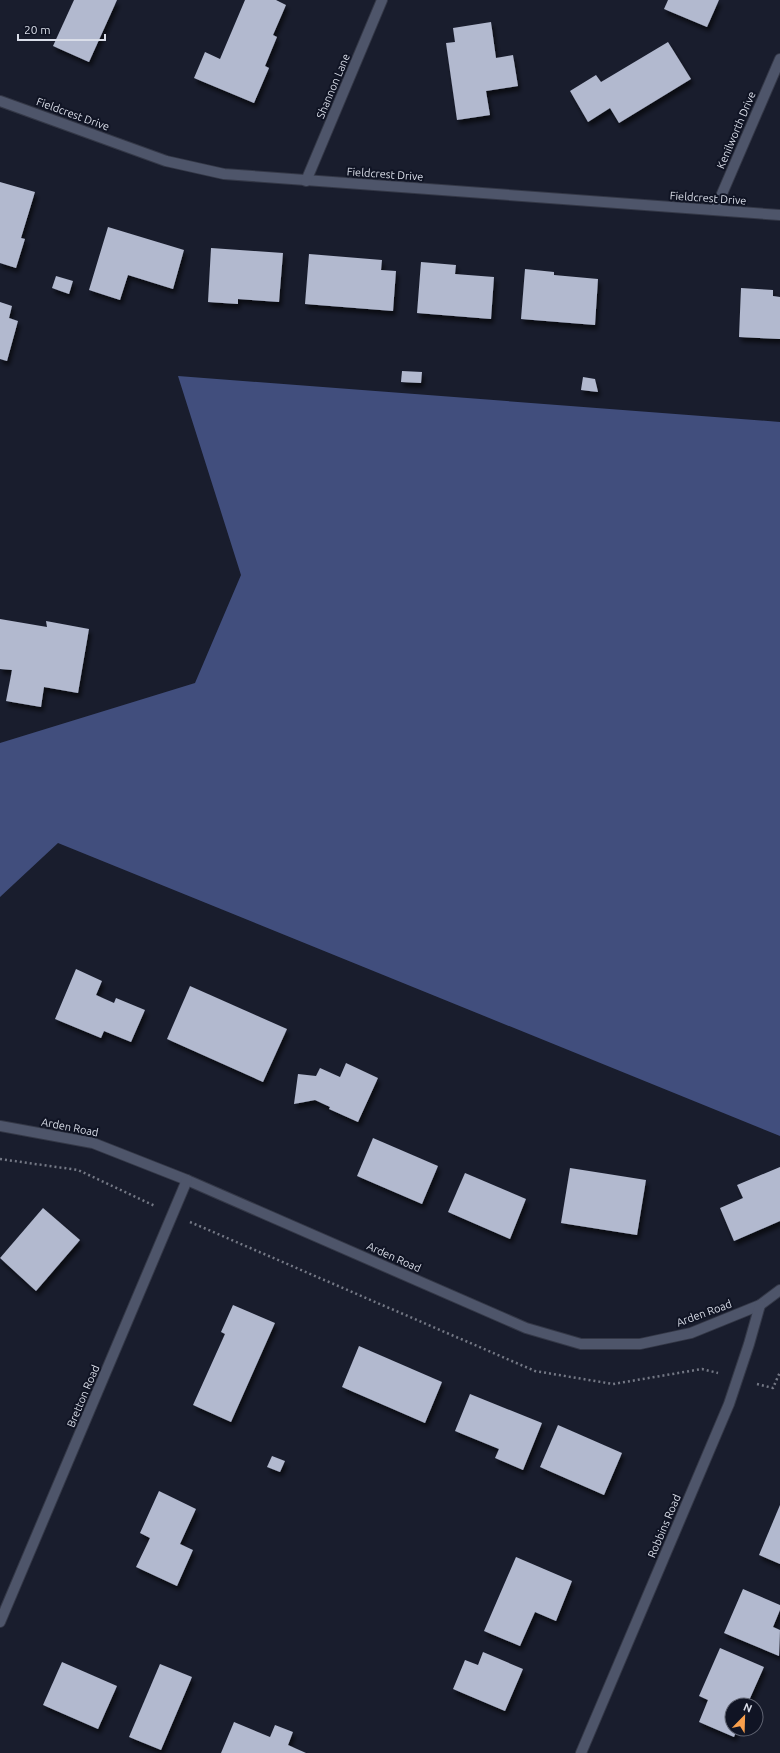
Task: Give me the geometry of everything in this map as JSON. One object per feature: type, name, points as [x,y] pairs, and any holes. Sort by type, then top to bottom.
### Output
[{"type":"street","name":"Shannon Lane","points":[[306,180],[382,0]]},
{"type":"street","name":"Kenilworth Drive","points":[[715,210],[780,59]]},
{"type":"street","name":"Fieldcrest Drive","points":[[0,101],[166,161],[224,174],[780,215]]},
{"type":"street","name":"Arden Road","points":[[0,1126],[93,1143],[187,1180],[526,1328],[581,1344],[640,1344],[691,1333],[760,1305],[780,1290]]},
{"type":"street","name":"Bretton Road","points":[[0,1622],[187,1180]]},
{"type":"street","name":"Robbins Road","points":[[581,1753],[726,1411],[749,1344],[760,1305]]},
{"type":"path","points":[[0,1159],[78,1170],[173,1215],[535,1371],[613,1384],[702,1369],[773,1388],[780,1372]]},
{"type":"shaded area","points":[[178,376],[780,422],[780,1136],[58,843],[0,897],[0,743],[195,683],[241,575]]},
{"type":"building","points":[[74,0],[117,0],[89,62],[53,46]]},
{"type":"building","points":[[245,0],[276,0],[286,5],[273,35],[277,37],[265,66],[269,68],[254,103],[194,78],[205,52],[220,59]]},
{"type":"building","points":[[668,0],[719,0],[707,27],[664,9]]},
{"type":"building","points":[[491,22],[496,58],[513,55],[518,86],[486,91],[490,115],[457,120],[446,43],[455,42],[453,28]]},
{"type":"building","points":[[668,42],[691,79],[619,123],[610,108],[588,122],[570,91],[596,75],[601,82]]},
{"type":"building","points":[[0,182],[35,192],[21,238],[25,239],[16,268],[0,263]]},
{"type":"building","points":[[108,227],[184,250],[173,289],[128,275],[120,300],[89,290]]},
{"type":"building","points":[[211,248],[283,253],[279,302],[238,299],[238,304],[208,302]]},
{"type":"building","points":[[309,254],[382,260],[381,270],[396,271],[393,311],[305,304]]},
{"type":"building","points":[[421,262],[456,265],[455,274],[494,277],[491,319],[417,313]]},
{"type":"building","points":[[525,269],[554,272],[554,275],[598,279],[595,325],[521,319]]},
{"type":"building","points":[[56,276],[73,281],[69,294],[52,288]]},
{"type":"building","points":[[741,288],[773,290],[773,296],[780,297],[780,339],[739,337]]},
{"type":"building","points":[[0,302],[12,306],[9,318],[18,321],[7,361],[0,359]]},
{"type":"building","points":[[402,371],[422,372],[421,383],[401,382]]},
{"type":"building","points":[[583,377],[595,379],[598,392],[581,390]]},
{"type":"building","points":[[0,619],[47,627],[46,621],[89,629],[78,693],[44,687],[41,707],[6,701],[12,670],[0,669]]},
{"type":"building","points":[[76,969],[102,981],[96,995],[114,1003],[116,998],[145,1010],[131,1042],[104,1031],[101,1038],[55,1019]]},
{"type":"building","points":[[190,986],[287,1029],[263,1082],[167,1039]]},
{"type":"building","points":[[346,1063],[378,1078],[358,1122],[329,1109],[330,1107],[315,1100],[294,1104],[298,1074],[316,1076],[320,1068],[340,1077]]},
{"type":"building","points":[[373,1138],[438,1166],[422,1204],[357,1176]]},
{"type":"building","points":[[780,1167],[780,1221],[734,1241],[720,1208],[743,1198],[737,1185]]},
{"type":"building","points":[[570,1168],[646,1180],[637,1235],[561,1223]]},
{"type":"building","points":[[465,1173],[526,1199],[510,1239],[448,1212]]},
{"type":"building","points":[[43,1208],[80,1240],[36,1291],[0,1258]]},
{"type":"building","points":[[233,1305],[275,1323],[231,1422],[193,1405],[225,1334],[221,1332]]},
{"type":"building","points":[[359,1346],[442,1382],[425,1423],[342,1387]]},
{"type":"building","points":[[470,1394],[542,1423],[523,1470],[495,1458],[499,1449],[455,1431]]},
{"type":"building","points":[[558,1425],[622,1453],[604,1495],[540,1467]]},
{"type":"building","points":[[272,1456],[285,1461],[280,1472],[267,1467]]},
{"type":"building","points":[[159,1491],[196,1509],[180,1544],[193,1550],[177,1586],[136,1567],[150,1538],[140,1533]]},
{"type":"building","points":[[780,1505],[780,1564],[759,1555]]},
{"type":"building","points":[[516,1557],[572,1581],[556,1621],[535,1612],[520,1646],[484,1631]]},
{"type":"building","points":[[743,1589],[780,1605],[780,1610],[773,1627],[780,1630],[779,1656],[724,1633]]},
{"type":"building","points":[[720,1648],[764,1667],[751,1697],[724,1697],[724,1733],[699,1722],[708,1700],[699,1696]]},
{"type":"building","points":[[483,1652],[523,1669],[505,1711],[453,1689],[465,1660],[478,1665]]},
{"type":"building","points":[[62,1662],[117,1686],[98,1729],[43,1705]]},
{"type":"building","points":[[160,1664],[192,1677],[161,1750],[129,1737]]},
{"type":"building","points":[[234,1722],[270,1737],[275,1725],[293,1732],[288,1745],[306,1753],[221,1753]]}]
